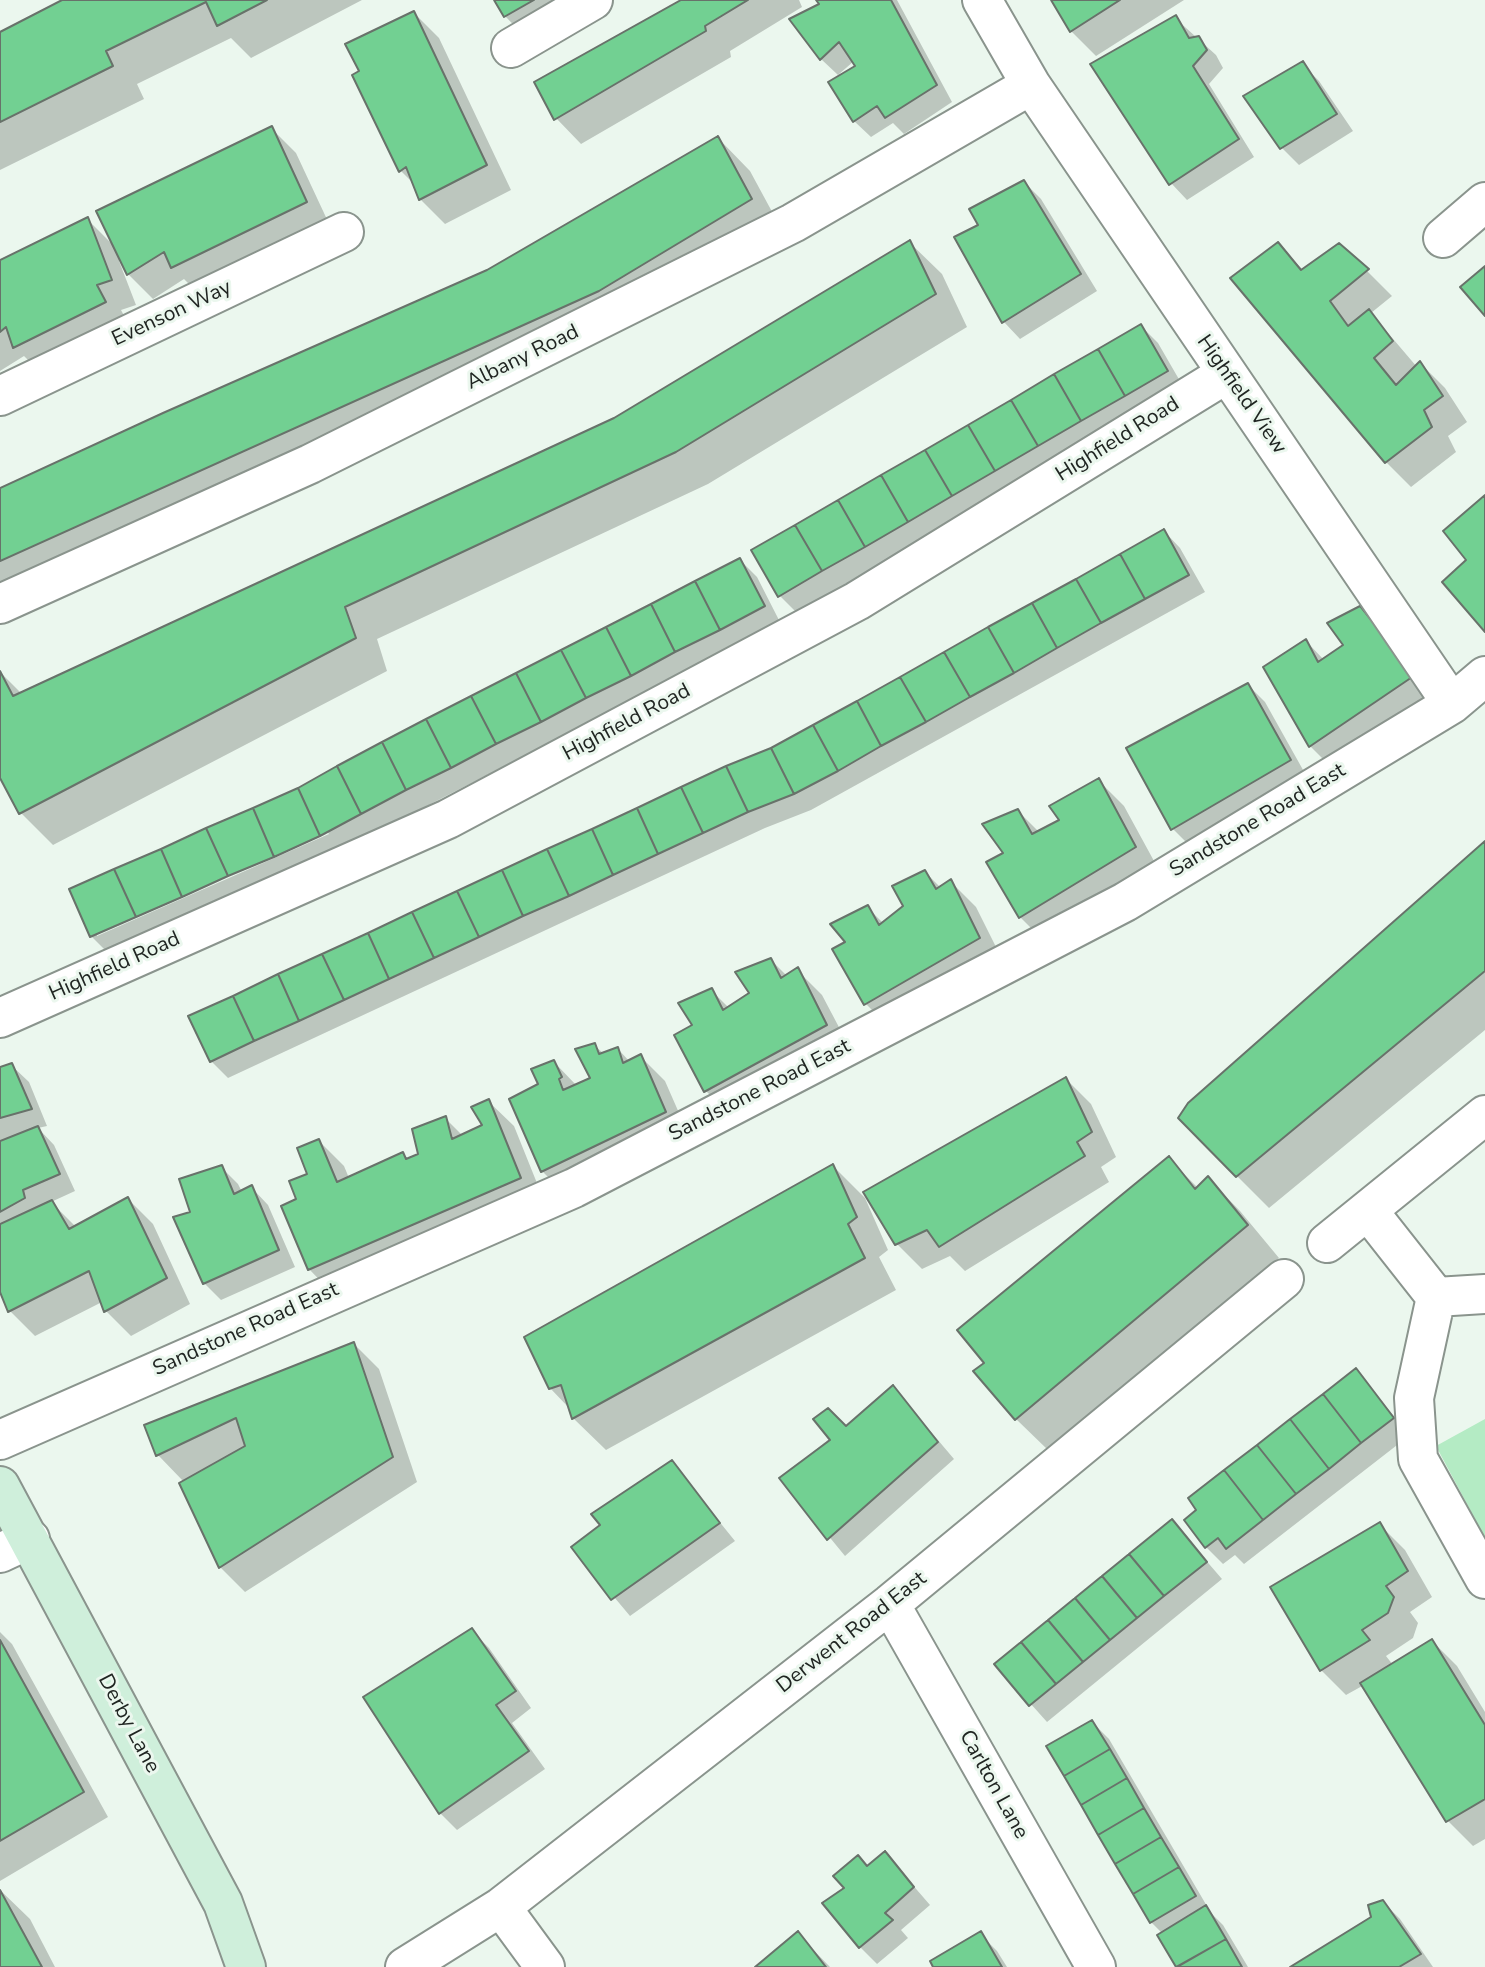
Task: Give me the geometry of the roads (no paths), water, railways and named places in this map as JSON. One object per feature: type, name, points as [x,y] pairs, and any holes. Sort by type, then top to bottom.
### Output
[{"type":"street","points":[[511,48],[593,0]]},
{"type":"street","name":"Highfield View","points":[[982,0],[1031,85],[1452,704]]},
{"type":"street","name":"Albany Road","points":[[0,604],[310,464],[793,223],[1031,85]]},
{"type":"street","points":[[1443,238],[1485,202]]},
{"type":"street","name":"Evenson Way","points":[[0,396],[344,232]]},
{"type":"street","name":"Highfield Road","points":[[0,1018],[448,819],[857,601],[1226,374]]},
{"type":"street","name":"Sandstone Road East","points":[[0,1440],[574,1188],[1125,902],[1452,704],[1485,676]]},
{"type":"street","points":[[1327,1243],[1485,1115]]},
{"type":"street","points":[[1368,1212],[1436,1297]]},
{"type":"street","name":"Derwent Road East","points":[[405,1967],[501,1906],[890,1604],[1284,1279]]},
{"type":"street","points":[[1436,1297],[1485,1294]]},
{"type":"street","points":[[1436,1297],[1414,1398],[1418,1458],[1485,1579]]},
{"type":"street","name":"Derby Lane","points":[[0,1486],[15,1546],[223,1903],[246,1967]]},
{"type":"street","name":"Carlton Lane","points":[[890,1604],[1096,1967]]},
{"type":"street","points":[[501,1906],[545,1967]]}]
